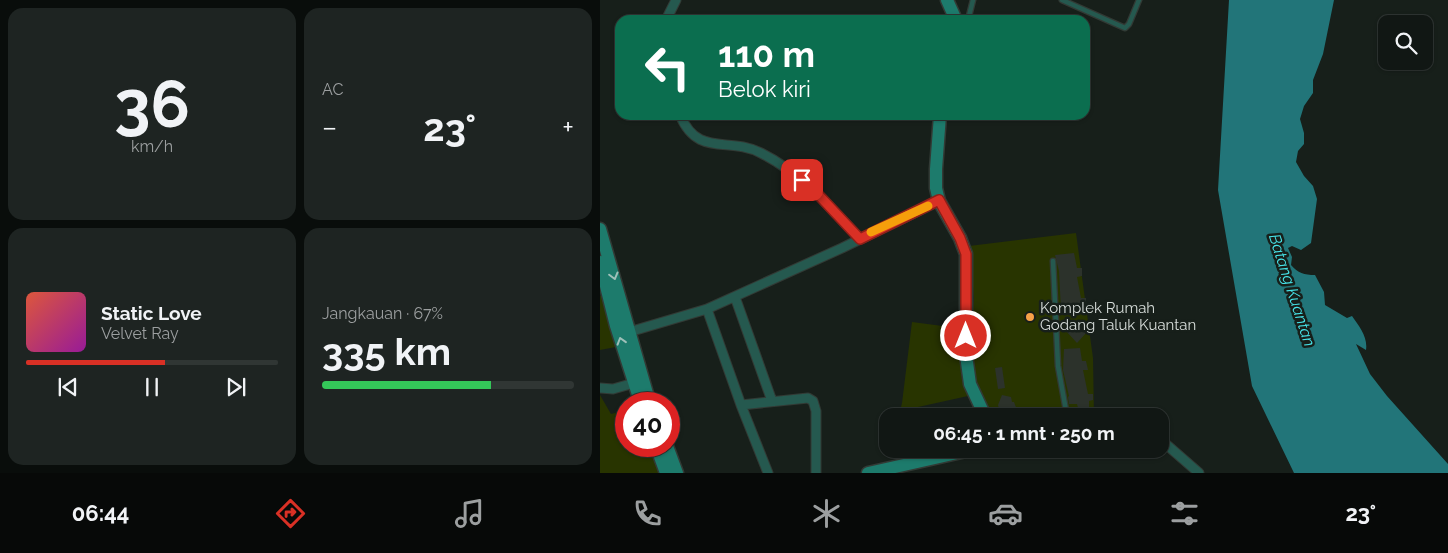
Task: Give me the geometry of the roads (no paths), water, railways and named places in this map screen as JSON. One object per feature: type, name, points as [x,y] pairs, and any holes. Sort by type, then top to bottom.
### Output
[{"type":"street","points":[[668,15],[676,0]]},
{"type":"street","points":[[947,0],[954,15]]},
{"type":"street","points":[[682,120],[696,138],[704,143],[745,147],[761,153],[790,170],[813,189],[860,239]]},
{"type":"street","points":[[940,120],[936,188],[939,200],[960,238],[966,254],[966,355],[970,384],[981,408]]},
{"type":"street","points":[[629,332],[707,309],[860,239],[939,200]]},
{"type":"street","points":[[600,229],[646,392]]},
{"type":"street","points":[[600,262],[616,326],[637,392]]},
{"type":"street","points":[[735,297],[772,401]]},
{"type":"street","points":[[707,309],[741,406],[768,473]]},
{"type":"street","points":[[600,388],[613,389],[634,383]]},
{"type":"street","points":[[741,406],[808,398],[813,401],[816,411],[816,473]]},
{"type":"street","points":[[1169,447],[1199,473]]},
{"type":"street","points":[[660,457],[666,473]]},
{"type":"street","points":[[671,457],[677,473]]},
{"type":"street","points":[[868,473],[935,458]]},
{"type":"lane","points":[[969,15],[973,0]]},
{"type":"lane","points":[[1062,0],[1125,28],[1129,24],[1139,0]]},
{"type":"lane","points":[[1053,261],[1058,366],[1066,408]]},
{"type":"water","name":"Batang Kuantan","points":[[1229,0],[1334,0],[1323,54],[1313,80],[1313,93],[1304,106],[1300,119],[1304,133],[1304,144],[1298,151],[1296,162],[1304,176],[1313,186],[1317,199],[1311,243],[1301,250],[1292,246],[1288,248],[1292,257],[1291,265],[1302,273],[1315,275],[1324,292],[1325,305],[1347,318],[1352,316],[1364,336],[1366,350],[1356,344],[1370,374],[1387,396],[1448,464],[1448,473],[1294,473],[1252,386],[1218,190]]},
{"type":"place","name":"Komplek Rumah Godang Taluk Kuantan","points":[[1030,317]]}]
